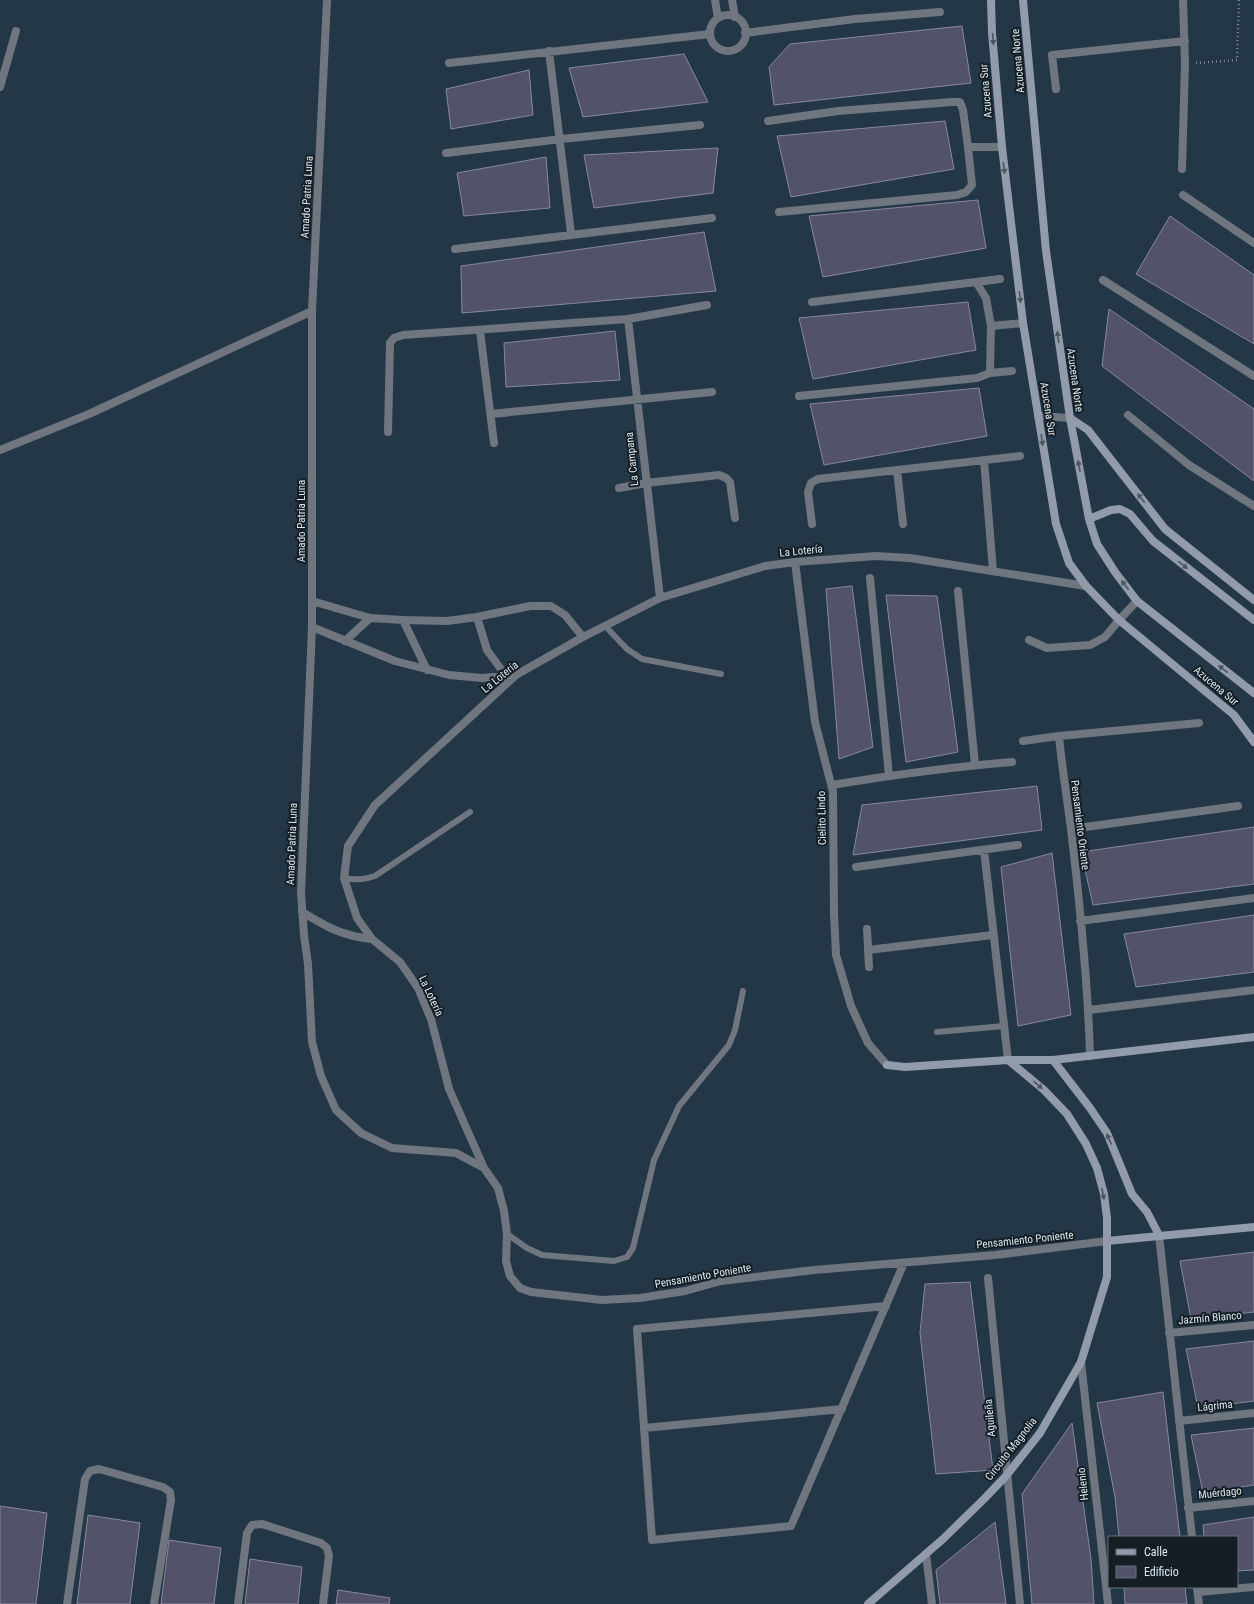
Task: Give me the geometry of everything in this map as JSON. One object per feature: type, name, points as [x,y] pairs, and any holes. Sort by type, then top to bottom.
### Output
[{"type":"street","name":"Amado Patria Luna","points":[[312,1042],[308,964],[301,893],[312,627],[312,311],[327,0]]},
{"type":"street","points":[[715,0],[718,18]]},
{"type":"street","points":[[732,0],[735,17]]},
{"type":"street","name":"Azucena Sur","points":[[992,0],[992,33],[1002,147],[1023,323],[1056,524],[1069,563],[1086,586],[1118,620],[1234,715],[1254,742]]},
{"type":"street","name":"Azucena Norte","points":[[1024,0],[1046,251],[1070,418],[1089,519],[1097,544],[1115,572],[1137,601],[1254,693]]},
{"type":"street","points":[[1182,169],[1185,64],[1183,0]]},
{"type":"street","points":[[746,32],[855,19],[940,12]]},
{"type":"street","points":[[726,15],[735,17],[744,26],[746,32],[744,42],[737,49],[728,52],[719,50],[712,43],[710,34],[712,25],[718,18],[726,15]]},
{"type":"street","points":[[0,87],[16,31]]},
{"type":"street","points":[[449,63],[710,34]]},
{"type":"street","points":[[1056,89],[1052,55],[1185,41]]},
{"type":"street","points":[[550,51],[571,234]]},
{"type":"street","points":[[768,121],[838,111],[960,102],[963,110],[968,147],[972,185],[966,192],[957,195],[780,212]]},
{"type":"street","points":[[446,153],[561,139],[700,125]]},
{"type":"street","points":[[968,147],[1002,147]]},
{"type":"street","points":[[1183,195],[1254,243]]},
{"type":"street","points":[[455,249],[712,218]]},
{"type":"street","points":[[812,302],[1000,279]]},
{"type":"street","points":[[1103,280],[1254,376]]},
{"type":"street","points":[[976,282],[986,298],[991,326],[990,373]]},
{"type":"street","points":[[388,432],[390,343],[394,338],[402,335],[628,319],[706,305]]},
{"type":"street","points":[[0,450],[89,414],[312,311]]},
{"type":"street","name":"La Campana","points":[[628,319],[660,598]]},
{"type":"street","points":[[991,326],[1023,323]]},
{"type":"street","points":[[480,330],[494,443]]},
{"type":"street","points":[[799,396],[977,378],[990,373],[1012,371]]},
{"type":"street","points":[[491,414],[712,392]]},
{"type":"street","points":[[1128,415],[1189,466],[1254,506]]},
{"type":"street","points":[[1038,416],[1070,418],[1088,430],[1165,529],[1254,600]]},
{"type":"street","points":[[812,524],[808,492],[811,483],[818,479],[1020,456]]},
{"type":"street","points":[[984,460],[993,571]]},
{"type":"street","points":[[897,470],[903,524]]},
{"type":"street","points":[[619,488],[646,483],[719,475],[726,478],[730,482],[735,518]]},
{"type":"street","points":[[1089,519],[1111,510],[1120,509],[1130,514],[1153,541],[1254,620]]},
{"type":"street","name":"La Lotería","points":[[484,1168],[450,1089],[431,1019],[418,988],[400,962],[372,939],[357,918],[344,878],[348,846],[375,805],[516,675],[583,637],[660,598],[765,566],[795,562],[876,556],[910,558],[1086,586]]},
{"type":"street","name":"Cielito Lindo","points":[[795,562],[815,722],[832,785],[836,955],[851,1006],[868,1043],[887,1065],[905,1067],[1008,1060]]},
{"type":"street","points":[[870,578],[889,776]]},
{"type":"street","points":[[958,591],[975,765]]},
{"type":"street","points":[[312,601],[370,618],[447,621],[477,617],[530,606],[551,606],[565,615],[583,637]]},
{"type":"street","points":[[1029,640],[1047,648],[1090,646],[1105,637],[1118,620],[1137,601]]},
{"type":"street","points":[[477,617],[487,650],[506,676]]},
{"type":"street","points":[[345,641],[370,618]]},
{"type":"street","points":[[403,620],[427,670]]},
{"type":"street","points":[[312,627],[395,661],[427,670],[449,675],[482,678],[516,675]]},
{"type":"street","points":[[1023,741],[1059,736],[1199,723]]},
{"type":"street","name":"Pensamiento Oriente","points":[[1059,736],[1062,770],[1071,829],[1089,1010],[1090,1056]]},
{"type":"street","points":[[832,785],[975,765],[1012,762]]},
{"type":"street","points":[[1071,829],[1238,806]]},
{"type":"street","points":[[856,867],[1018,845]]},
{"type":"street","points":[[984,850],[1008,1060],[1053,1060],[1254,1038]]},
{"type":"street","points":[[1080,921],[1254,898]]},
{"type":"street","points":[[302,912],[333,930],[359,938],[372,939]]},
{"type":"street","points":[[867,929],[869,966]]},
{"type":"street","points":[[868,950],[993,935]]},
{"type":"street","points":[[1089,1010],[1254,990]]},
{"type":"street","name":"Pensamiento Poniente","points":[[312,1042],[321,1076],[336,1110],[361,1133],[392,1148],[456,1153],[484,1168],[498,1188],[504,1211],[507,1234],[506,1261],[510,1276],[520,1288],[531,1292],[602,1300],[640,1298],[728,1280],[814,1270],[995,1255],[1159,1235],[1254,1227]]},
{"type":"street","name":"Circuito Magnolia","points":[[868,1604],[926,1554],[984,1499],[1006,1476],[1040,1433],[1081,1362],[1107,1277],[1107,1218],[1104,1194],[1097,1168],[1086,1144],[1067,1114],[1044,1090],[1008,1060]]},
{"type":"street","points":[[1053,1060],[1107,1133],[1132,1194],[1147,1212],[1159,1235],[1192,1536]]},
{"type":"street","points":[[886,1306],[637,1328],[652,1540],[791,1526],[842,1409],[886,1306],[904,1263]]},
{"type":"street","name":"Aguileña","points":[[988,1278],[1006,1476],[1020,1604]]},
{"type":"street","name":"Jazmín Blanco","points":[[1169,1333],[1254,1325]]},
{"type":"street","name":"Helenio","points":[[1081,1362],[1108,1604]]},
{"type":"street","points":[[644,1428],[842,1409]]},
{"type":"street","name":"Lágrima","points":[[1179,1421],[1254,1413]]},
{"type":"street","points":[[67,1604],[85,1479],[90,1471],[99,1469],[163,1487],[170,1492],[171,1500],[154,1604]]},
{"type":"street","name":"Muérdago","points":[[1188,1508],[1254,1501]]},
{"type":"street","points":[[238,1604],[247,1533],[252,1525],[262,1524],[321,1543],[327,1548],[328,1556],[323,1604]]},
{"type":"street","points":[[926,1554],[932,1604]]},
{"type":"street","points":[[1238,1588],[1254,1587]]},
{"type":"street","points":[[1199,1604],[1197,1590],[1235,1588]]},
{"type":"lane","points":[[605,626],[627,649],[642,659],[721,674]]},
{"type":"lane","points":[[344,878],[357,881],[375,876],[470,812]]},
{"type":"lane","points":[[507,1234],[527,1248],[542,1255],[614,1262],[627,1257],[633,1248],[654,1160],[679,1106],[729,1045],[735,1030],[743,991]]},
{"type":"lane","points":[[937,1032],[1004,1026]]},
{"type":"path","points":[[1185,64],[1237,60],[1239,0]]},
{"type":"building","points":[[962,26],[971,83],[774,105],[769,67],[790,44]]},
{"type":"building","points":[[684,54],[708,102],[583,117],[569,68]]},
{"type":"building","points":[[529,70],[533,115],[451,129],[446,89]]},
{"type":"building","points":[[945,121],[954,169],[791,197],[777,136]]},
{"type":"building","points":[[718,148],[713,193],[594,208],[584,155]]},
{"type":"building","points":[[546,157],[550,208],[464,216],[457,173]]},
{"type":"building","points":[[978,200],[986,248],[823,277],[809,216]]},
{"type":"building","points":[[1170,216],[1254,275],[1254,344],[1136,274]]},
{"type":"building","points":[[704,232],[716,291],[462,313],[461,266]]},
{"type":"building","points":[[968,302],[976,350],[813,379],[799,318]]},
{"type":"building","points":[[1109,309],[1254,409],[1254,481],[1102,366]]},
{"type":"building","points":[[615,331],[620,380],[506,387],[504,343]]},
{"type":"building","points":[[979,388],[987,436],[824,465],[810,404]]},
{"type":"building","points":[[852,586],[873,747],[839,759],[826,589]]},
{"type":"building","points":[[886,595],[937,596],[958,752],[906,762]]},
{"type":"building","points":[[1037,786],[1042,830],[853,855],[862,805]]},
{"type":"building","points":[[1254,827],[1254,884],[1093,905],[1081,852]]},
{"type":"building","points":[[1052,853],[1071,1015],[1018,1026],[1001,867]]},
{"type":"building","points":[[1254,915],[1254,972],[1136,987],[1124,934]]},
{"type":"building","points":[[1254,1252],[1254,1312],[1191,1319],[1180,1261]]},
{"type":"building","points":[[970,1282],[993,1470],[936,1474],[920,1333],[925,1284]]},
{"type":"building","points":[[1254,1341],[1254,1401],[1198,1408],[1186,1349]]},
{"type":"building","points":[[1163,1392],[1180,1536],[1119,1536],[1115,1497],[1097,1403]]},
{"type":"building","points":[[1072,1423],[1091,1559],[1094,1604],[1032,1604],[1022,1494]]},
{"type":"building","points":[[1254,1428],[1254,1485],[1203,1493],[1191,1435]]},
{"type":"building","points":[[0,1506],[47,1513],[36,1604],[0,1604]]},
{"type":"building","points":[[88,1515],[140,1523],[130,1604],[77,1604]]},
{"type":"building","points":[[1254,1517],[1254,1570],[1238,1571],[1238,1536],[1204,1536],[1203,1525]]},
{"type":"building","points":[[995,1522],[1006,1604],[940,1604],[936,1570]]},
{"type":"building","points":[[169,1540],[221,1548],[214,1604],[161,1604]]},
{"type":"building","points":[[250,1559],[302,1567],[298,1604],[245,1604]]},
{"type":"building","points":[[1124,1588],[1185,1588],[1187,1604],[1125,1604]]},
{"type":"building","points":[[338,1590],[390,1598],[389,1604],[336,1604]]}]
